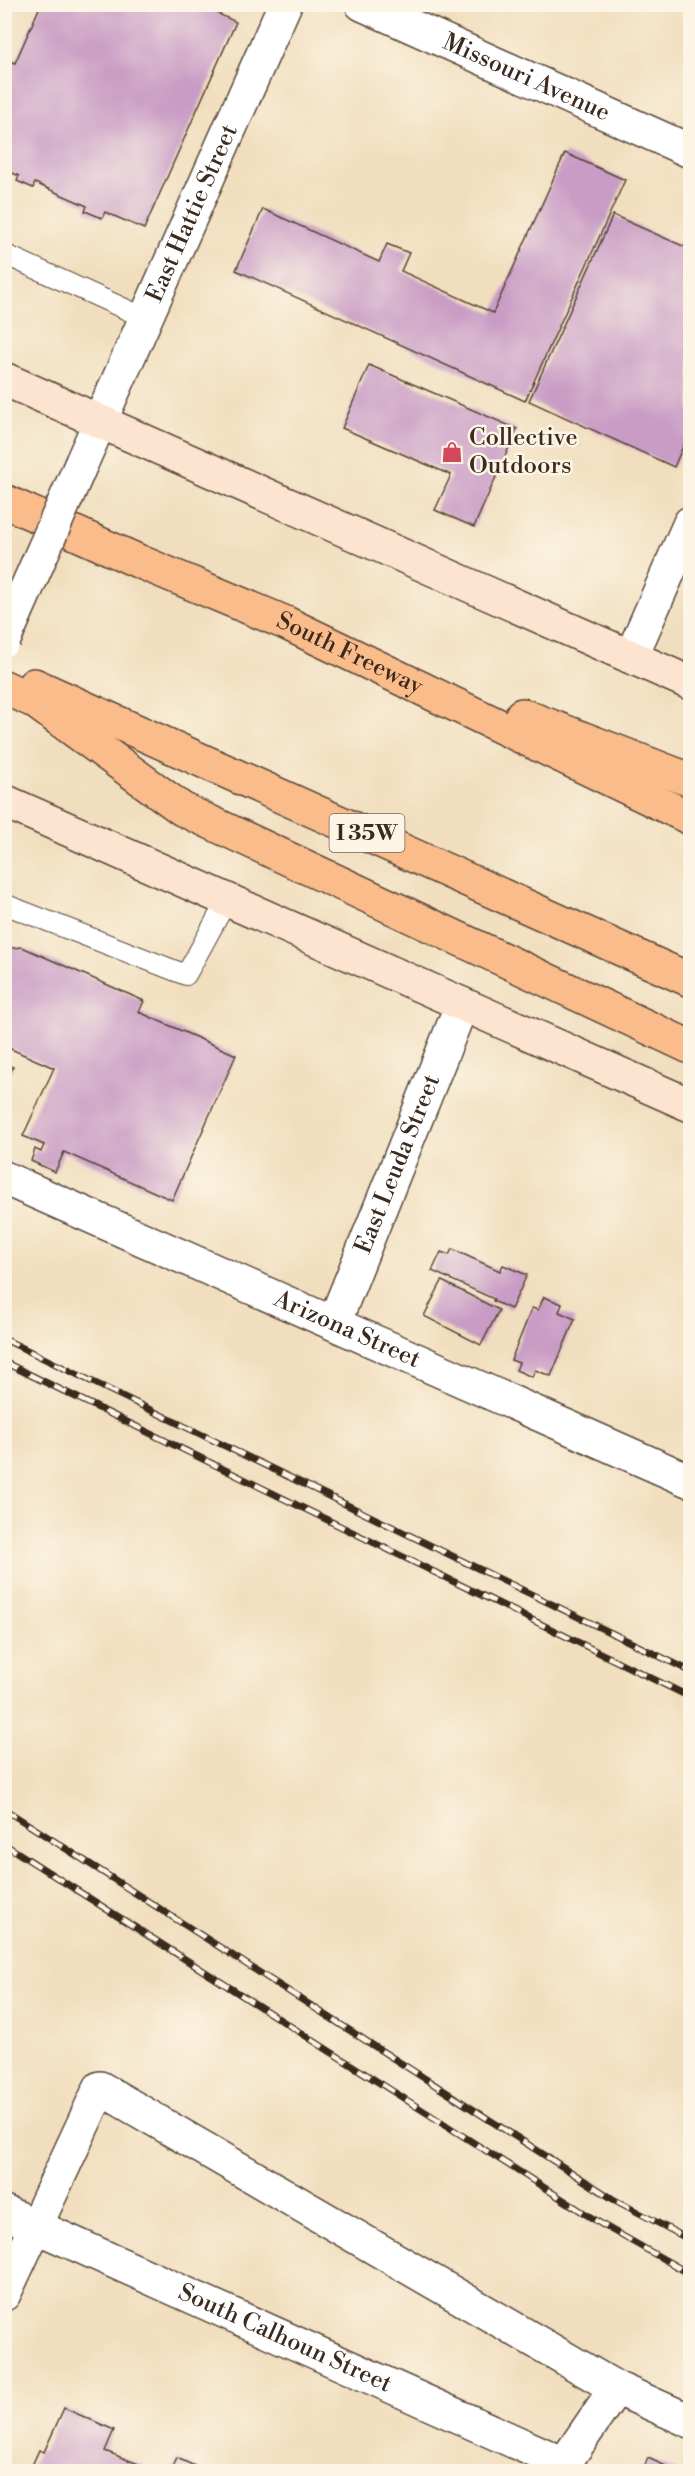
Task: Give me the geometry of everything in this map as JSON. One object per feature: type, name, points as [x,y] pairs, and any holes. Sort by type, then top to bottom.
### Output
[{"type":"highway","name":"South Freeway","points":[[4,501],[138,561],[286,623],[690,818]]},
{"type":"highway","points":[[286,623],[690,780]]},
{"type":"highway","name":"I 35W","points":[[4,672],[690,980]]},
{"type":"highway","points":[[4,687],[33,701],[182,809],[690,1047]]},
{"type":"main road","points":[[4,380],[690,683]]},
{"type":"main road","points":[[4,801],[690,1105]]},
{"type":"street","name":"East Hattie Street","points":[[4,640],[285,4]]},
{"type":"street","name":"Missouri Avenue","points":[[362,4],[690,150]]},
{"type":"street","points":[[631,657],[690,523]]},
{"type":"street","name":"East Leuda Street","points":[[334,1323],[462,1004]]},
{"type":"street","name":"Arizona Street","points":[[4,1178],[690,1481]]},
{"type":"street","points":[[4,2294],[100,2088],[616,2388],[690,2421]]},
{"type":"street","name":"South Calhoun Street","points":[[4,2212],[562,2468]]},
{"type":"street","points":[[562,2468],[616,2388]]},
{"type":"lane","points":[[4,254],[145,318]]},
{"type":"lane","points":[[4,904],[186,975],[227,900]]},
{"type":"building","points":[[41,4],[197,4],[236,22],[144,229],[105,212],[102,218],[85,211],[87,206],[35,183],[33,188],[17,181],[19,176],[4,169],[4,59],[15,63]]},
{"type":"building","points":[[565,153],[625,180],[525,401],[236,270],[263,209],[379,262],[387,244],[409,253],[401,271],[493,313]]},
{"type":"building","points":[[613,215],[685,247],[690,234],[690,430],[674,467],[529,401]]},
{"type":"building","name":"Collective Outdoors","points":[[369,365],[517,429],[474,527],[435,510],[451,475],[342,428]]},
{"type":"building","points":[[22,947],[144,1001],[139,1012],[236,1055],[172,1200],[64,1152],[55,1172],[31,1161],[35,1149],[41,1152],[44,1145],[23,1136],[54,1068],[4,1046],[4,949]]},
{"type":"building","points":[[4,1064],[13,1067],[4,1085]]},
{"type":"building","points":[[452,1249],[500,1271],[503,1265],[527,1275],[511,1309],[432,1271],[441,1252],[449,1255]]},
{"type":"building","points":[[442,1281],[499,1310],[481,1345],[424,1316]]},
{"type":"building","points":[[544,1297],[562,1304],[559,1312],[575,1319],[551,1376],[535,1370],[532,1377],[516,1370],[519,1363],[511,1360],[532,1308],[538,1310]]},
{"type":"building","points":[[64,2408],[114,2430],[105,2451],[151,2469],[150,2472],[29,2472],[39,2450],[44,2452]]},
{"type":"building","points":[[177,2458],[208,2472],[171,2472]]},
{"type":"building","points":[[648,2458],[679,2472],[642,2472]]},
{"type":"railway","points":[[4,1339],[690,1671]]},
{"type":"railway","points":[[4,1362],[690,1697]]},
{"type":"railway","points":[[4,1809],[613,2199],[690,2240]]},
{"type":"railway","points":[[4,1844],[603,2225],[690,2274]]},
{"type":"place","name":"Collective Outdoors","points":[[452,452]]}]
